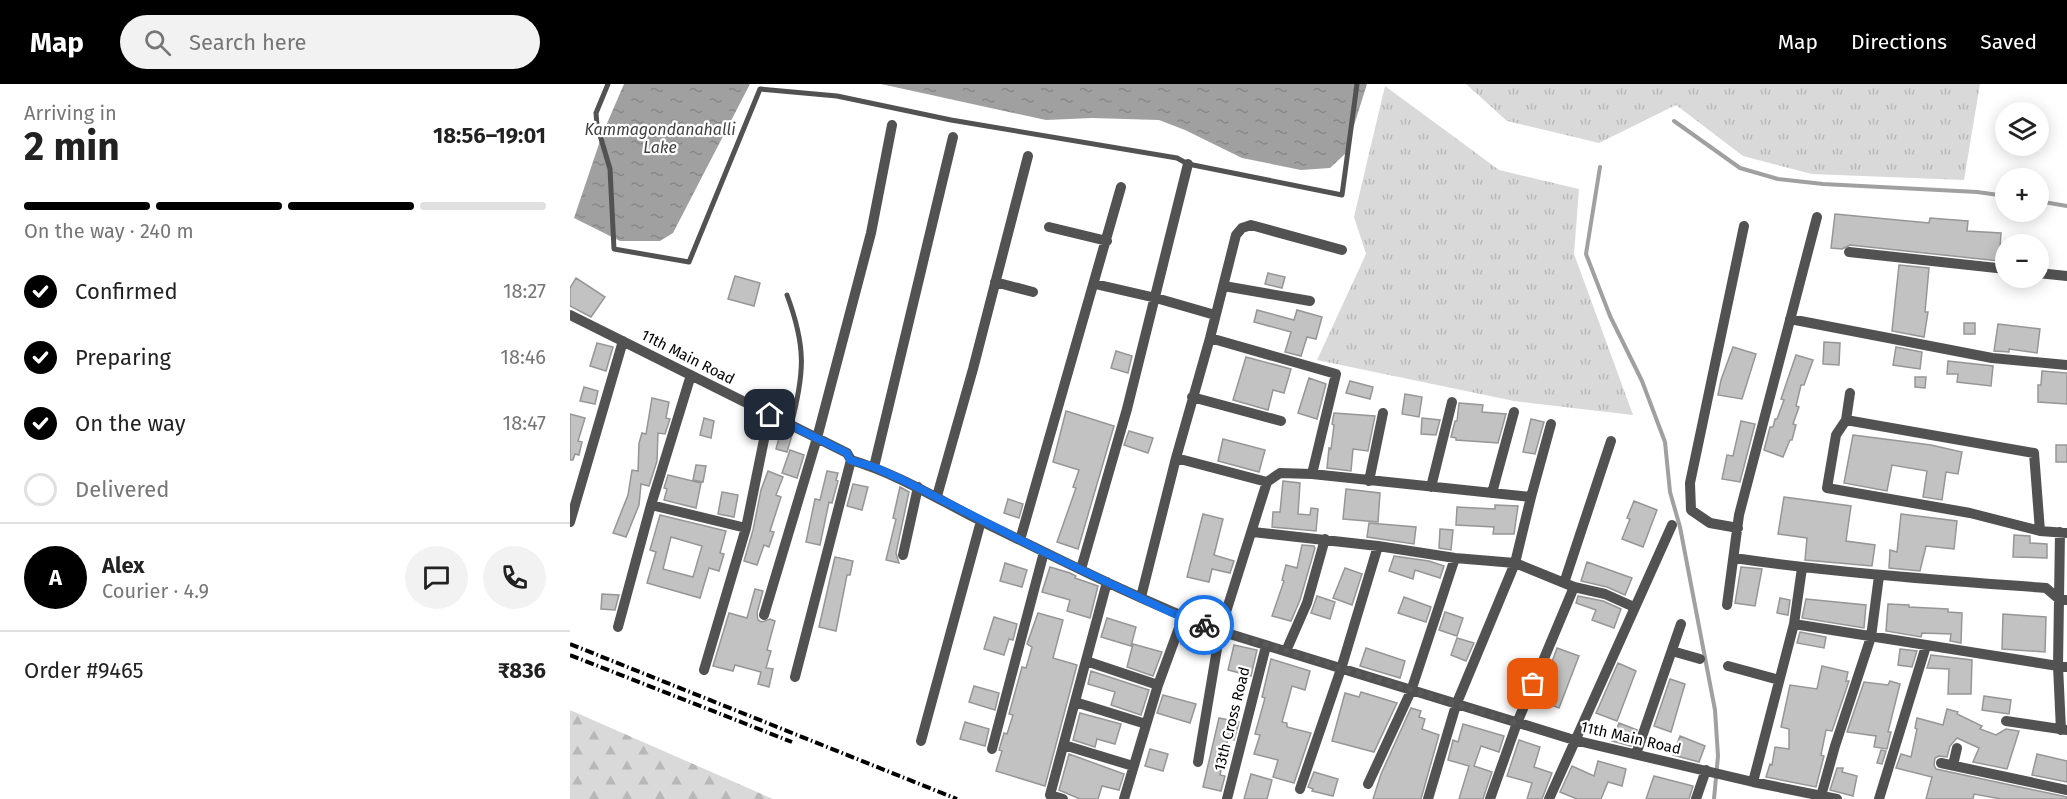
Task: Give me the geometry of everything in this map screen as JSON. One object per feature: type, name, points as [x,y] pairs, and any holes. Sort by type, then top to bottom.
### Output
[{"type":"street","points":[[765,615],[817,438],[871,233],[892,125]]},
{"type":"street","points":[[874,467],[952,137]]},
{"type":"street","points":[[937,496],[973,369],[1028,156]]},
{"type":"street","points":[[1081,568],[1127,410],[1188,164]]},
{"type":"street","points":[[1020,540],[1121,188]]},
{"type":"street","points":[[1727,605],[1738,528],[1817,217]]},
{"type":"street","points":[[1141,597],[1236,235],[1242,228],[1251,225],[1342,250]]},
{"type":"street","points":[[1738,528],[1710,523],[1691,510],[1690,483],[1744,226]]},
{"type":"street","points":[[1049,227],[1107,241]]},
{"type":"street","points":[[1849,252],[1995,268]]},
{"type":"street","points":[[2049,274],[2067,276]]},
{"type":"street","points":[[995,282],[1033,292]]},
{"type":"street","points":[[1095,284],[1215,315]]},
{"type":"street","points":[[1224,286],[1310,301]]},
{"type":"street","name":"11th Main Road","points":[[570,315],[847,453],[850,460],[874,467],[918,487],[1044,552],[1183,617],[1220,631],[1574,740],[1837,799]]},
{"type":"street","points":[[1790,319],[1992,358],[2067,365]]},
{"type":"street","points":[[1210,338],[1336,374],[1312,474]]},
{"type":"street","points":[[570,522],[623,341]]},
{"type":"street","points":[[618,627],[651,505],[691,375]]},
{"type":"street","points":[[1850,393],[1846,420],[1836,435],[1827,488],[1970,513],[2040,531],[2063,533],[2064,730],[2006,721]]},
{"type":"street","points":[[1192,397],[1281,421]]},
{"type":"street","points":[[1431,487],[1452,402]]},
{"type":"street","points":[[1369,481],[1383,412]]},
{"type":"street","points":[[1492,493],[1514,412]]},
{"type":"street","points":[[704,670],[746,528],[770,415]]},
{"type":"street","points":[[1846,420],[2034,453],[2040,531]]},
{"type":"street","points":[[1428,799],[1456,705],[1515,563],[1551,424]]},
{"type":"street","points":[[1490,799],[1569,585],[1611,441]]},
{"type":"street","points":[[1176,458],[1267,482]]},
{"type":"street","points":[[795,677],[850,460]]},
{"type":"street","points":[[1198,762],[1220,631],[1267,482],[1280,474],[1312,474],[1531,496]]},
{"type":"street","points":[[903,555],[918,487]]},
{"type":"street","points":[[651,505],[746,528]]},
{"type":"street","points":[[921,741],[981,521]]},
{"type":"street","points":[[1549,799],[1672,525]]},
{"type":"street","points":[[1253,532],[1324,539],[1455,558],[1515,563],[1569,585],[1605,594],[1634,607]]},
{"type":"street","points":[[1286,651],[1307,603],[1324,539]]},
{"type":"street","points":[[1300,789],[1341,669],[1378,546]]},
{"type":"street","points":[[992,749],[1044,552]]},
{"type":"street","points":[[1368,784],[1411,691],[1455,558]]},
{"type":"street","points":[[1734,558],[1879,576],[2046,588],[2063,600]]},
{"type":"street","points":[[1753,782],[1794,624],[1802,568]]},
{"type":"street","points":[[1821,796],[1871,637],[1879,576]]},
{"type":"street","points":[[1063,799],[1050,795],[1107,582]]},
{"type":"street","points":[[1124,799],[1158,685],[1183,617]]},
{"type":"street","points":[[1636,754],[1681,624]]},
{"type":"street","points":[[1794,624],[2062,666]]},
{"type":"street","name":"13th Cross Road","points":[[1227,799],[1266,645]]},
{"type":"street","points":[[1879,799],[1926,646]]},
{"type":"street","points":[[1672,651],[1700,659]]},
{"type":"street","points":[[1086,661],[1158,685]]},
{"type":"street","points":[[1728,666],[1779,680]]},
{"type":"street","points":[[1075,702],[1146,724]]},
{"type":"street","points":[[1064,745],[1134,766]]},
{"type":"street","points":[[1953,765],[1957,748]]},
{"type":"street","points":[[1941,763],[2067,790]]},
{"type":"street","points":[[1696,799],[1706,770]]},
{"type":"lane","points":[[608,84],[596,113],[597,125],[610,169],[614,249],[689,262],[760,89],[837,96],[951,120],[1177,158],[1188,164],[1342,195],[1357,84]]},
{"type":"lane","points":[[787,295],[798,325],[802,350],[800,391],[791,426]]},
{"type":"green space","points":[[1466,84],[1980,84],[1964,180],[1812,174],[1743,156],[1676,105],[1599,143],[1507,121]]},
{"type":"green space","points":[[1385,86],[1499,170],[1579,189],[1574,254],[1633,415],[1514,401],[1317,360],[1366,254],[1354,217]]},
{"type":"green space","points":[[570,710],[773,799],[570,799]]},
{"type":"water","name":"Kammagondanahalli Lake","points":[[624,84],[750,84],[673,233],[660,241],[620,241],[574,218],[602,135]]},
{"type":"water","points":[[881,84],[1367,84],[1345,154],[1330,168],[1301,170],[1242,158],[1159,120],[1092,118],[1046,120]]},
{"type":"building","points":[[1835,214],[1929,223],[1930,218],[1968,221],[1967,231],[2001,233],[1995,234],[1995,261],[1850,245],[1842,249],[1831,248]]},
{"type":"building","points":[[1899,265],[1929,268],[1925,312],[1928,312],[1924,337],[1892,331]]},
{"type":"building","points":[[1268,273],[1285,277],[1282,288],[1265,284]]},
{"type":"building","points":[[735,276],[760,283],[754,306],[728,299]]},
{"type":"building","points":[[576,278],[605,297],[591,317],[570,306],[570,288]]},
{"type":"building","points":[[1257,310],[1294,320],[1297,310],[1322,317],[1316,339],[1307,337],[1301,356],[1285,352],[1291,332],[1254,322]]},
{"type":"building","points":[[1964,323],[1975,323],[1975,334],[1964,334]]},
{"type":"building","points":[[1998,324],[2040,329],[2037,353],[2009,349],[2009,352],[1994,351]]},
{"type":"building","points":[[1824,342],[1840,343],[1839,365],[1823,364]]},
{"type":"building","points":[[597,343],[613,347],[606,371],[590,366]]},
{"type":"building","points":[[1733,347],[1756,354],[1742,399],[1718,395]]},
{"type":"building","points":[[1896,347],[1922,352],[1920,369],[1893,365]]},
{"type":"building","points":[[1116,351],[1132,356],[1128,373],[1111,368]]},
{"type":"building","points":[[1796,355],[1813,360],[1804,385],[1801,385],[1796,406],[1799,407],[1793,424],[1796,425],[1792,440],[1783,457],[1764,450],[1770,427],[1773,427],[1784,400],[1781,399]]},
{"type":"building","points":[[1246,357],[1291,369],[1284,393],[1273,390],[1268,410],[1233,400]]},
{"type":"building","points":[[1948,361],[1993,366],[1991,386],[1957,382],[1958,374],[1947,374]]},
{"type":"building","points":[[2042,371],[2067,373],[2067,404],[2038,402],[2038,385],[2041,385]]},
{"type":"building","points":[[1915,377],[1926,377],[1925,388],[1915,387]]},
{"type":"building","points":[[1309,378],[1326,384],[1317,419],[1298,413]]},
{"type":"building","points":[[1350,381],[1373,387],[1370,399],[1346,393]]},
{"type":"building","points":[[584,387],[598,391],[595,404],[580,401]]},
{"type":"building","points":[[1405,394],[1422,397],[1419,417],[1402,414]]},
{"type":"building","points":[[652,398],[669,402],[666,418],[670,419],[665,434],[658,433],[657,461],[649,486],[641,484],[639,505],[626,537],[613,533],[628,495],[632,470],[638,471],[639,443],[642,433],[646,434]]},
{"type":"building","points":[[1459,403],[1483,405],[1482,412],[1506,414],[1498,443],[1456,440],[1451,437],[1455,421],[1457,421]]},
{"type":"building","points":[[1066,411],[1114,426],[1078,549],[1057,542],[1076,488],[1073,487],[1079,470],[1053,462]]},
{"type":"building","points":[[1334,413],[1375,416],[1368,451],[1353,449],[1351,471],[1327,468]]},
{"type":"building","points":[[570,414],[585,418],[578,441],[582,442],[579,455],[575,454],[573,460],[570,460]]},
{"type":"building","points":[[704,418],[714,421],[711,438],[700,435]]},
{"type":"building","points":[[1422,418],[1440,420],[1436,435],[1421,434]]},
{"type":"building","points":[[1531,419],[1544,422],[1535,454],[1523,452]]},
{"type":"building","points":[[1741,421],[1755,424],[1740,482],[1722,479],[1727,455],[1733,456]]},
{"type":"building","points":[[781,431],[792,435],[787,452],[776,449]]},
{"type":"building","points":[[1129,431],[1153,438],[1148,453],[1124,445]]},
{"type":"building","points":[[1853,435],[1931,445],[1962,452],[1958,474],[1946,472],[1942,500],[1923,497],[1927,471],[1892,465],[1887,491],[1844,483]]},
{"type":"building","points":[[1223,439],[1265,450],[1259,472],[1218,461]]},
{"type":"building","points":[[2056,445],[2067,445],[2067,462],[2056,462]]},
{"type":"building","points":[[790,450],[804,455],[797,478],[782,473]]},
{"type":"building","points":[[696,465],[706,466],[703,482],[693,480]]},
{"type":"building","points":[[768,471],[783,477],[776,495],[781,497],[770,531],[774,532],[769,547],[764,545],[757,565],[744,561],[761,490]]},
{"type":"building","points":[[827,471],[838,473],[836,480],[838,481],[832,503],[829,502],[820,545],[806,542],[815,499],[820,500]]},
{"type":"building","points":[[668,475],[701,483],[696,508],[664,500],[667,489],[664,488]]},
{"type":"building","points":[[1283,481],[1300,483],[1298,514],[1310,515],[1311,508],[1318,509],[1316,531],[1272,527],[1273,512],[1280,512]]},
{"type":"building","points":[[853,484],[868,487],[862,510],[847,506]]},
{"type":"building","points":[[900,487],[909,492],[896,553],[899,563],[886,560],[896,519],[893,518]]},
{"type":"building","points":[[1346,489],[1380,493],[1378,522],[1343,519]]},
{"type":"building","points":[[722,492],[738,495],[734,517],[718,514]]},
{"type":"building","points":[[1784,497],[1851,506],[1846,541],[1875,545],[1872,566],[1805,560],[1807,538],[1778,534]]},
{"type":"building","points":[[1008,499],[1023,504],[1019,518],[1004,513]]},
{"type":"building","points":[[1634,501],[1657,510],[1643,547],[1622,539]]},
{"type":"building","points":[[1495,505],[1518,506],[1514,534],[1493,534],[1494,527],[1456,525],[1457,507],[1495,509]]},
{"type":"building","points":[[1203,514],[1223,519],[1214,555],[1234,561],[1230,573],[1212,569],[1209,582],[1187,577]]},
{"type":"building","points":[[1901,514],[1957,521],[1954,549],[1926,546],[1920,571],[1889,568],[1890,550],[1897,552]]},
{"type":"building","points":[[660,515],[726,531],[720,553],[724,554],[719,571],[709,568],[700,598],[647,583],[656,552],[650,550]],"holes":[[[671,537],[702,546],[693,577],[663,569]]]},
{"type":"building","points":[[1369,523],[1416,527],[1414,544],[1367,537]]},
{"type":"building","points":[[1440,529],[1453,530],[1451,550],[1439,548]]},
{"type":"building","points":[[2014,535],[2030,536],[2030,543],[2047,544],[2047,558],[2013,557]]},
{"type":"building","points":[[1302,545],[1315,548],[1300,600],[1291,621],[1272,616],[1284,581],[1282,580],[1286,565],[1297,568]]},
{"type":"building","points":[[1394,556],[1429,561],[1444,566],[1440,578],[1415,570],[1413,579],[1389,571]]},
{"type":"building","points":[[835,557],[853,561],[850,575],[847,575],[836,631],[819,627]]},
{"type":"building","points":[[1587,562],[1632,578],[1625,595],[1607,587],[1581,581]]},
{"type":"building","points":[[1005,563],[1027,570],[1022,587],[1000,581]]},
{"type":"building","points":[[1050,567],[1098,586],[1090,618],[1067,611],[1070,600],[1042,592]]},
{"type":"building","points":[[1741,567],[1762,569],[1755,606],[1735,603]]},
{"type":"building","points":[[1345,568],[1362,574],[1352,605],[1333,598]]},
{"type":"building","points":[[755,589],[763,591],[757,613],[758,620],[775,621],[767,650],[771,651],[766,668],[773,669],[769,687],[758,684],[761,672],[735,665],[733,671],[713,666],[729,613],[747,618]]},
{"type":"building","points":[[602,594],[619,595],[615,610],[601,609]]},
{"type":"building","points":[[1317,596],[1335,602],[1330,619],[1311,613]]},
{"type":"building","points":[[1578,596],[1603,601],[1621,609],[1614,628],[1592,620],[1596,610],[1576,603]]},
{"type":"building","points":[[1404,597],[1431,607],[1426,622],[1398,613]]},
{"type":"building","points":[[1780,598],[1790,600],[1788,615],[1777,613]]},
{"type":"building","points":[[1806,599],[1866,605],[1864,628],[1802,618]]},
{"type":"building","points":[[1888,604],[1948,609],[1948,612],[1962,613],[1961,643],[1950,641],[1951,634],[1922,633],[1921,637],[1886,631]]},
{"type":"building","points":[[1445,612],[1463,618],[1457,636],[1439,630]]},
{"type":"building","points":[[1038,613],[1063,620],[1053,658],[1077,665],[1045,786],[996,771],[1004,733],[1007,734],[1013,715],[1009,714],[1022,667],[1026,668],[1032,647],[1027,644]]},
{"type":"building","points":[[2003,614],[2046,617],[2045,652],[2002,649]]},
{"type":"building","points":[[994,617],[1017,624],[1013,640],[1009,639],[1004,655],[984,649]]},
{"type":"building","points":[[1107,618],[1136,627],[1131,646],[1101,637]]},
{"type":"building","points":[[1188,626],[1207,634],[1202,650],[1181,644]]},
{"type":"building","points":[[1800,632],[1826,637],[1824,648],[1797,643]]},
{"type":"building","points":[[1457,638],[1474,643],[1466,661],[1451,655]]},
{"type":"building","points":[[1133,644],[1162,652],[1153,676],[1127,667]]},
{"type":"building","points":[[1234,645],[1257,650],[1251,676],[1228,670]]},
{"type":"building","points":[[1366,648],[1405,661],[1400,678],[1360,666]]},
{"type":"building","points":[[1557,648],[1579,656],[1559,708],[1538,700]]},
{"type":"building","points":[[1900,649],[1917,651],[1912,667],[1898,665]]},
{"type":"building","points":[[1931,655],[1972,660],[1971,694],[1948,694],[1949,669],[1927,668]]},
{"type":"building","points":[[1271,659],[1310,671],[1305,690],[1292,686],[1282,722],[1287,723],[1287,727],[1311,733],[1294,783],[1273,777],[1278,760],[1254,754],[1260,735],[1255,734],[1265,698],[1262,697]]},
{"type":"building","points":[[1618,663],[1636,671],[1617,721],[1596,713]]},
{"type":"building","points":[[1822,666],[1848,672],[1846,681],[1849,681],[1832,731],[1826,730],[1821,755],[1824,756],[1816,787],[1766,777],[1770,764],[1772,765],[1775,747],[1789,749],[1789,729],[1781,727],[1790,685],[1817,689]]},
{"type":"building","points":[[1091,671],[1149,690],[1141,715],[1111,705],[1115,692],[1088,684]]},
{"type":"building","points":[[1670,679],[1685,684],[1671,732],[1654,726]]},
{"type":"building","points":[[1890,681],[1900,684],[1888,732],[1891,732],[1887,749],[1874,747],[1876,736],[1847,732],[1864,682],[1888,685]]},
{"type":"building","points":[[974,686],[999,693],[995,710],[969,702]]},
{"type":"building","points":[[1361,692],[1397,703],[1374,752],[1332,741],[1345,693],[1359,697]]},
{"type":"building","points":[[1163,695],[1196,704],[1190,723],[1157,713]]},
{"type":"building","points":[[1984,696],[2011,700],[2009,714],[1982,710]]},
{"type":"building","points":[[1411,708],[1421,711],[1419,717],[1425,719],[1422,729],[1439,735],[1421,799],[1373,799],[1381,774]]},
{"type":"building","points":[[1947,709],[1958,712],[1957,714],[1982,726],[1980,729],[1996,735],[2006,729],[2019,731],[2007,769],[1973,762],[1979,748],[1957,738],[1950,746],[1947,757],[1935,758],[1936,769],[2067,797],[2067,799],[2001,799],[1974,794],[1973,799],[1926,799],[1932,777],[1896,768],[1901,754],[1911,757],[1917,718],[1943,725]]},
{"type":"building","points":[[1080,713],[1121,724],[1115,744],[1097,739],[1095,747],[1073,740]]},
{"type":"building","points":[[1219,718],[1239,722],[1234,740],[1228,738],[1220,775],[1225,776],[1221,791],[1203,787]]},
{"type":"building","points":[[965,722],[989,729],[985,746],[960,739]]},
{"type":"building","points":[[1619,723],[1637,730],[1631,746],[1612,741]]},
{"type":"building","points":[[1463,724],[1504,736],[1499,752],[1481,746],[1474,766],[1492,772],[1483,799],[1459,799],[1469,766],[1448,760],[1453,740],[1458,742]]},
{"type":"building","points":[[1680,736],[1705,746],[1699,762],[1673,755]]},
{"type":"building","points":[[1519,740],[1540,747],[1534,767],[1552,773],[1542,799],[1527,799],[1532,783],[1507,776]]},
{"type":"building","points":[[1150,749],[1168,754],[1163,771],[1145,766]]},
{"type":"building","points":[[1881,750],[1886,751],[1882,764],[1877,763]]},
{"type":"building","points":[[1069,754],[1124,774],[1119,790],[1102,786],[1098,799],[1080,799],[1059,790]]},
{"type":"building","points":[[2037,754],[2067,761],[2067,782],[2032,775]]},
{"type":"building","points":[[1598,761],[1626,769],[1622,786],[1608,782],[1601,799],[1577,799],[1560,792],[1572,766],[1594,776]]},
{"type":"building","points":[[1837,768],[1843,768],[1842,772],[1857,776],[1853,796],[1830,790]]},
{"type":"building","points":[[1314,772],[1338,779],[1333,796],[1312,791],[1313,789],[1308,787]]},
{"type":"building","points":[[1251,774],[1272,780],[1267,799],[1244,799]]},
{"type":"building","points":[[1654,776],[1693,786],[1689,799],[1646,799]]},
{"type":"waterway","points":[[1674,121],[1740,168],[1778,179],[1995,194]]},
{"type":"waterway","points":[[1600,167],[1586,254],[1610,316],[1642,381],[1665,442],[1670,492],[1680,527],[1715,710],[1718,756],[1714,799]]},
{"type":"waterway","points":[[2049,203],[2067,206]]},
{"type":"railway","points":[[570,644],[957,799]]},
{"type":"railway","points":[[570,655],[792,742]]},
{"type":"way so far","points":[[1204,625],[1517,723],[1533,684]]},
{"type":"route","points":[[770,415],[847,453],[850,460],[874,467],[903,480],[1044,552],[1170,612],[1204,625]]}]
